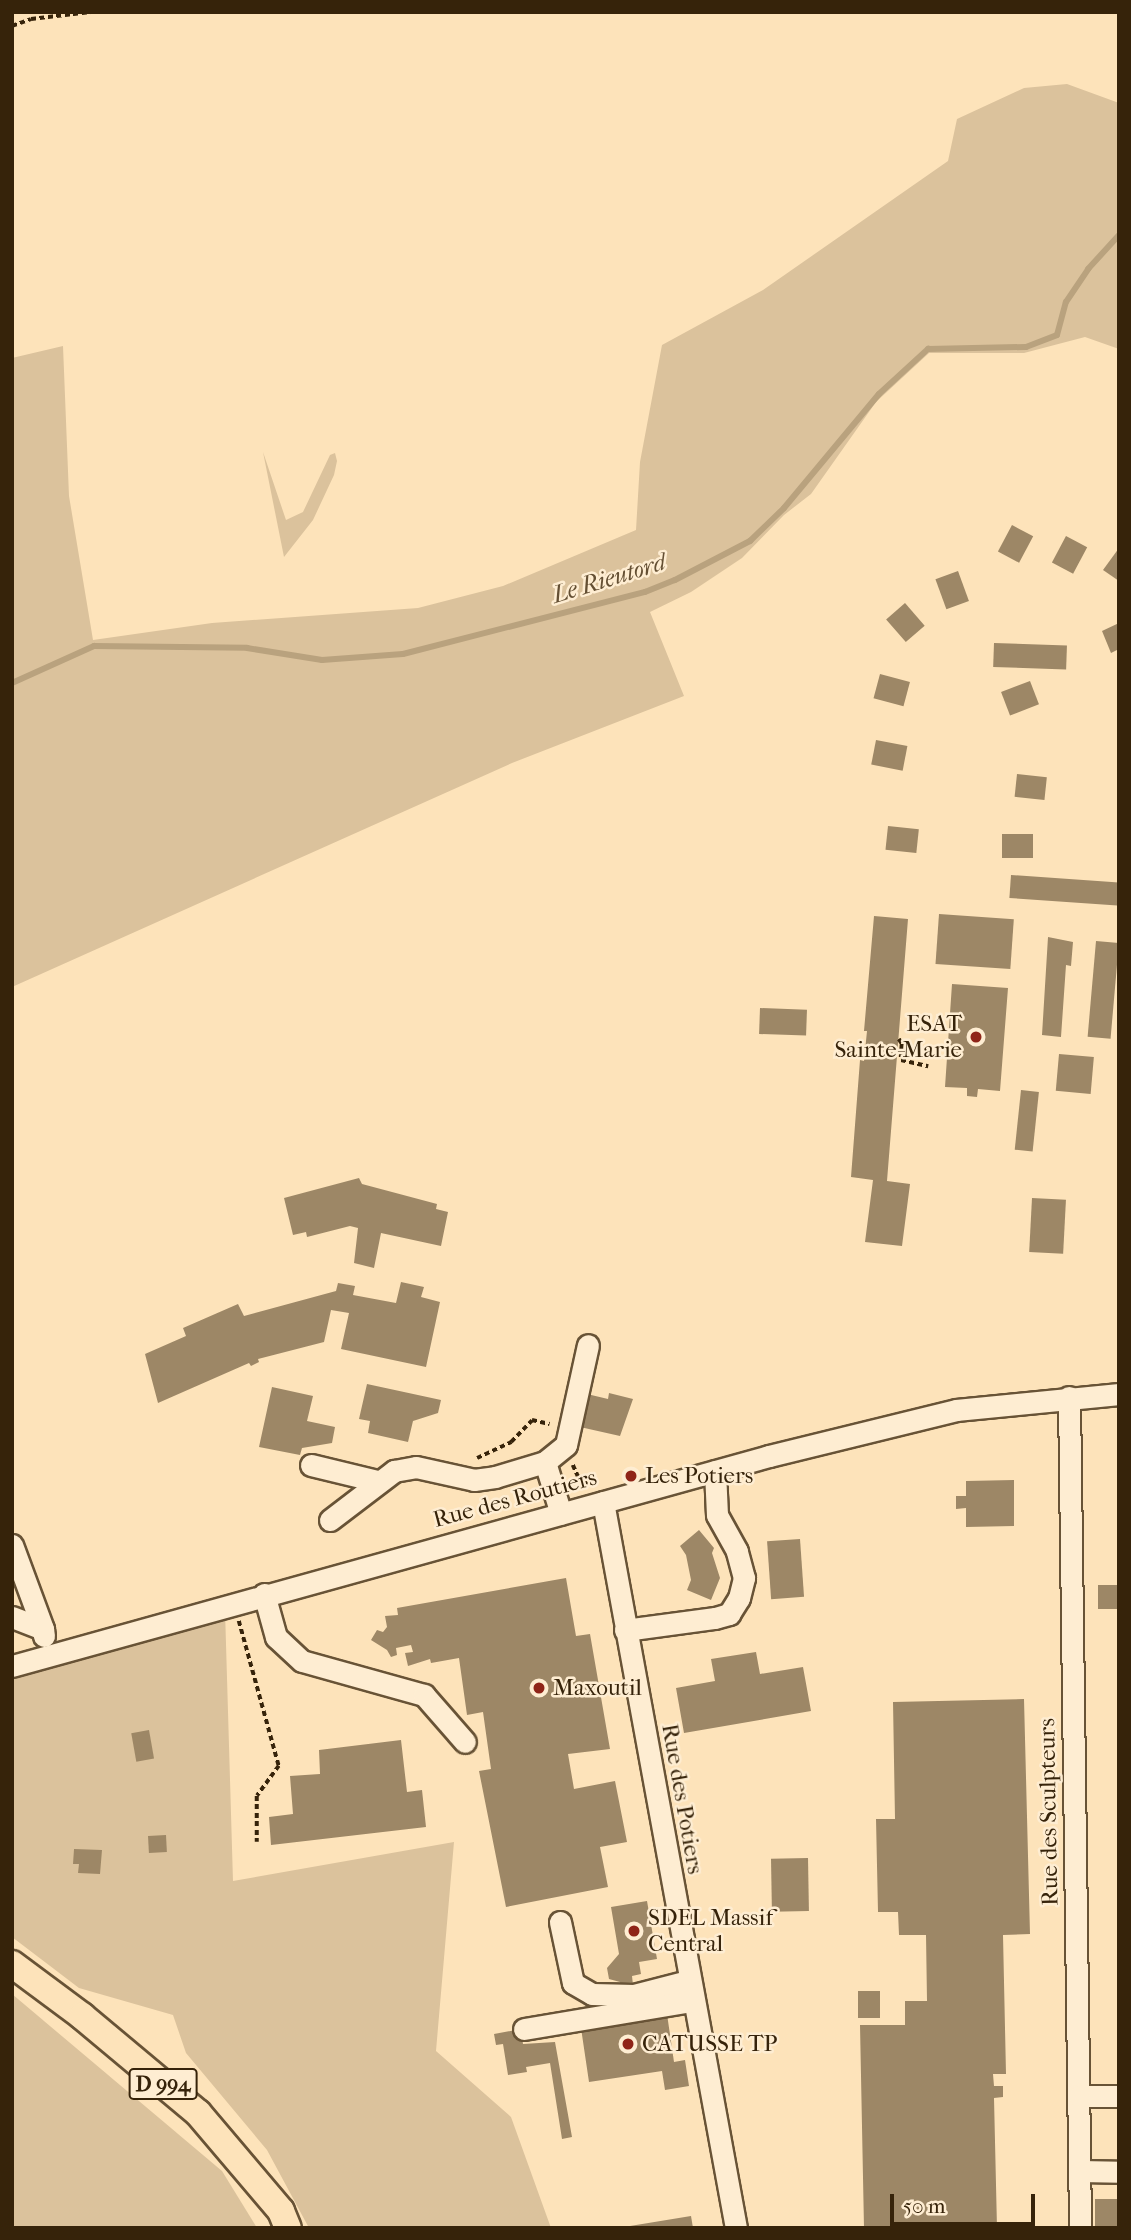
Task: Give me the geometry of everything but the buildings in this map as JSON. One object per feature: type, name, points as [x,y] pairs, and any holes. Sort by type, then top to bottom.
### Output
[{"type":"main road","name":"D 994","points":[[12,1964],[82,2016],[198,2113],[281,2211],[288,2228]]},
{"type":"street","points":[[330,1520],[365,1496],[377,1481],[394,1471],[416,1467],[474,1480],[545,1462],[566,1445],[588,1345]]},
{"type":"street","name":"Rue des Routiers","points":[[12,1666],[715,1471],[956,1410],[1069,1396],[1119,1394]]},
{"type":"street","name":"Rue des Sculpteurs","points":[[1069,1396],[1080,2228]]},
{"type":"street","points":[[545,1462],[561,1514]]},
{"type":"street","points":[[311,1465],[377,1481]]},
{"type":"street","points":[[625,1630],[715,1618],[729,1614],[739,1598],[744,1578],[737,1551],[717,1515],[715,1471]]},
{"type":"street","name":"Rue des Potiers","points":[[603,1502],[690,1991],[736,2228]]},
{"type":"street","points":[[12,1545],[43,1629],[49,1655]]},
{"type":"street","points":[[264,1594],[276,1637],[302,1661],[424,1695],[465,1742]]},
{"type":"street","points":[[12,1617],[43,1629]]},
{"type":"street","points":[[561,1922],[573,1983],[592,1994],[634,1995],[690,1991]]},
{"type":"street","points":[[524,2029],[690,1991]]},
{"type":"street","points":[[1079,2096],[1119,2096]]},
{"type":"street","points":[[1080,2171],[1119,2172]]},
{"type":"path","points":[[12,26],[31,19],[91,12]]},
{"type":"path","points":[[898,1039],[902,1044],[901,1060],[928,1066]]},
{"type":"path","points":[[235,1602],[279,1766],[257,1796],[257,1842]]},
{"type":"shaded area","points":[[1067,84],[1119,103],[1119,349],[1085,337],[1024,353],[929,353],[876,402],[811,494],[784,515],[742,558],[691,592],[650,612],[684,696],[512,763],[12,987],[12,358],[63,346],[69,496],[93,640],[212,623],[418,608],[503,586],[636,530],[640,462],[662,345],[763,290],[948,161],[957,119],[1024,88]]},
{"type":"shaded area","points":[[263,452],[286,520],[303,512],[330,455],[335,453],[337,461],[334,475],[313,520],[284,557]]},
{"type":"shaded area","points":[[225,1610],[233,1881],[454,1842],[436,2051],[511,2117],[551,2228],[309,2228],[267,2150],[186,2053],[173,2015],[79,1988],[12,1937],[12,1674]]},
{"type":"shaded area","points":[[12,1994],[222,2171],[257,2228],[12,2228]]},
{"type":"waterway","name":"Le Rieutord","points":[[12,683],[94,646],[247,648],[322,660],[403,654],[645,592],[675,580],[750,541],[784,508],[879,394],[928,349],[1026,347],[1057,335],[1066,302],[1088,269],[1119,235]]},
{"type":"place","name":"ESAT Sainte-Marie","points":[[976,1037]]},
{"type":"place","name":"Les Potiers","points":[[631,1476]]},
{"type":"place","name":"Maxoutil","points":[[539,1688]]},
{"type":"place","name":"SDEL Massif Central","points":[[634,1931]]},
{"type":"place","name":"CATUSSE TP","points":[[628,2044]]}]
